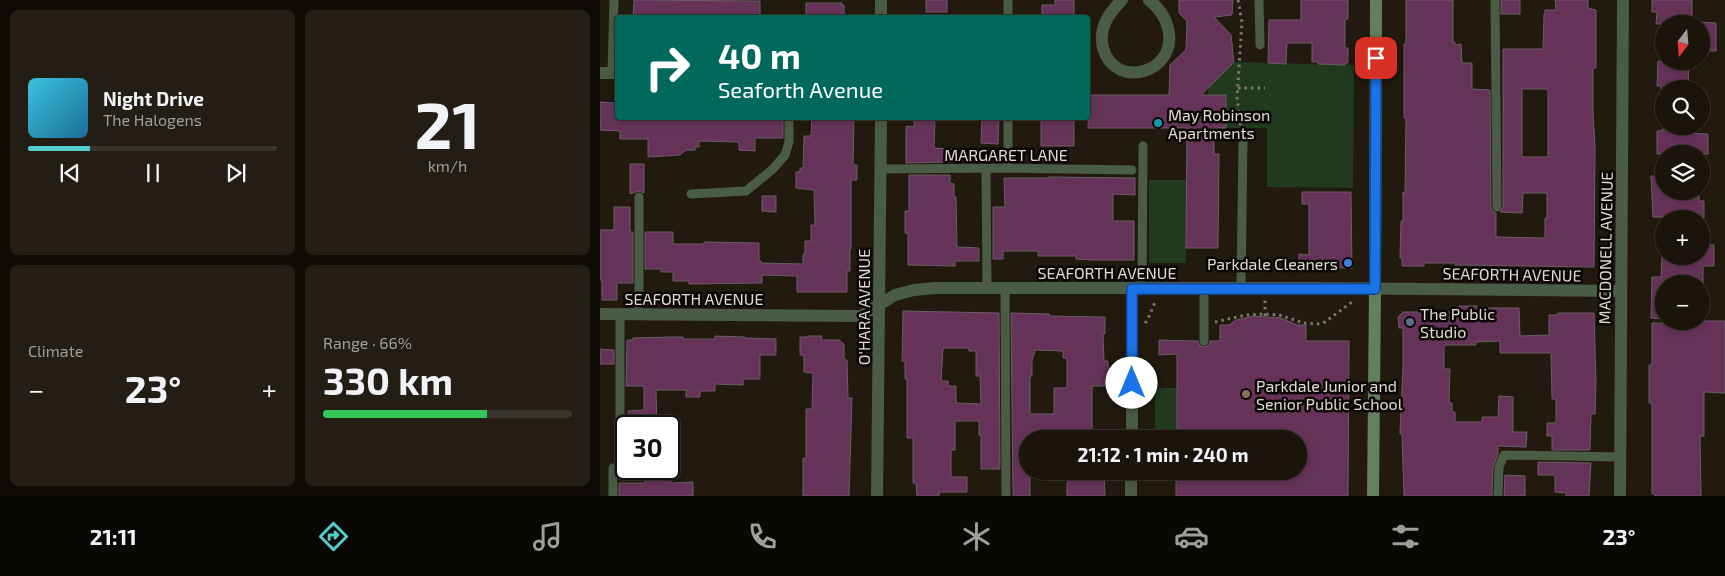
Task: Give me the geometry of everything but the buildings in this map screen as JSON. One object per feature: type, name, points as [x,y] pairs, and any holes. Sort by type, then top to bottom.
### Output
[{"type":"street","points":[[881,0],[881,15]]},
{"type":"street","points":[[1122,0],[1112,10],[1106,20],[1102,31],[1102,39],[1107,58],[1114,66],[1123,71],[1134,73],[1144,71],[1159,63],[1169,48],[1170,37],[1165,17],[1148,0]]},
{"type":"street","points":[[1373,496],[1376,0]]},
{"type":"street","name":"MACDONELL AVENUE","points":[[1620,496],[1623,0]]},
{"type":"street","name":"O'HARA AVENUE","points":[[877,496],[881,120]]},
{"type":"street","name":"SEAFORTH AVENUE","points":[[600,314],[861,316],[895,295],[914,290],[935,288],[1621,291]]},
{"type":"street","points":[[1132,430],[1137,289]]},
{"type":"street","points":[[1131,496],[1132,480]]},
{"type":"lane","points":[[610,73],[614,0]]},
{"type":"lane","points":[[1008,0],[1008,15]]},
{"type":"lane","points":[[1259,0],[1260,45]]},
{"type":"lane","points":[[1496,0],[1497,207]]},
{"type":"lane","points":[[691,194],[746,191],[773,169],[785,155],[789,142],[789,120]]},
{"type":"lane","points":[[1008,120],[1008,168]]},
{"type":"lane","points":[[1242,289],[1243,139]]},
{"type":"lane","points":[[1137,289],[1143,146]]},
{"type":"lane","points":[[986,168],[987,288]]},
{"type":"lane","name":"MARGARET LANE","points":[[880,169],[1008,168],[1132,170]]},
{"type":"lane","points":[[639,197],[639,314]]},
{"type":"lane","points":[[1005,288],[1006,496]]},
{"type":"lane","points":[[1204,289],[1204,341]]},
{"type":"lane","points":[[613,496],[616,465],[620,314]]},
{"type":"lane","points":[[1498,496],[1499,467],[1504,455],[1620,457]]},
{"type":"path","points":[[1238,0],[1242,22],[1237,98],[1243,139]]},
{"type":"path","points":[[1238,88],[1265,88]]},
{"type":"path","points":[[1141,324],[1148,321],[1157,298]]},
{"type":"path","points":[[1265,298],[1265,315]]},
{"type":"path","points":[[1204,321],[1220,322],[1246,316],[1279,315],[1304,323],[1317,324],[1325,322],[1353,301]]},
{"type":"green space","points":[[1234,62],[1354,65],[1353,188],[1267,187],[1267,128],[1226,128],[1226,95],[1208,95],[1208,75]]},
{"type":"green space","points":[[1149,180],[1187,180],[1186,263],[1149,263]]},
{"type":"green space","points":[[1155,388],[1177,388],[1177,430],[1155,430]]},
{"type":"place","name":"May Robinson Apartments","points":[[1158,123]]},
{"type":"place","name":"Parkdale Cleaners","points":[[1348,263]]},
{"type":"place","name":"The Public Studio","points":[[1410,322]]},
{"type":"place","name":"Parkdale Junior and Senior Public School","points":[[1246,394]]},
{"type":"route","points":[[1132,383],[1132,289],[1375,289],[1376,58]]}]
